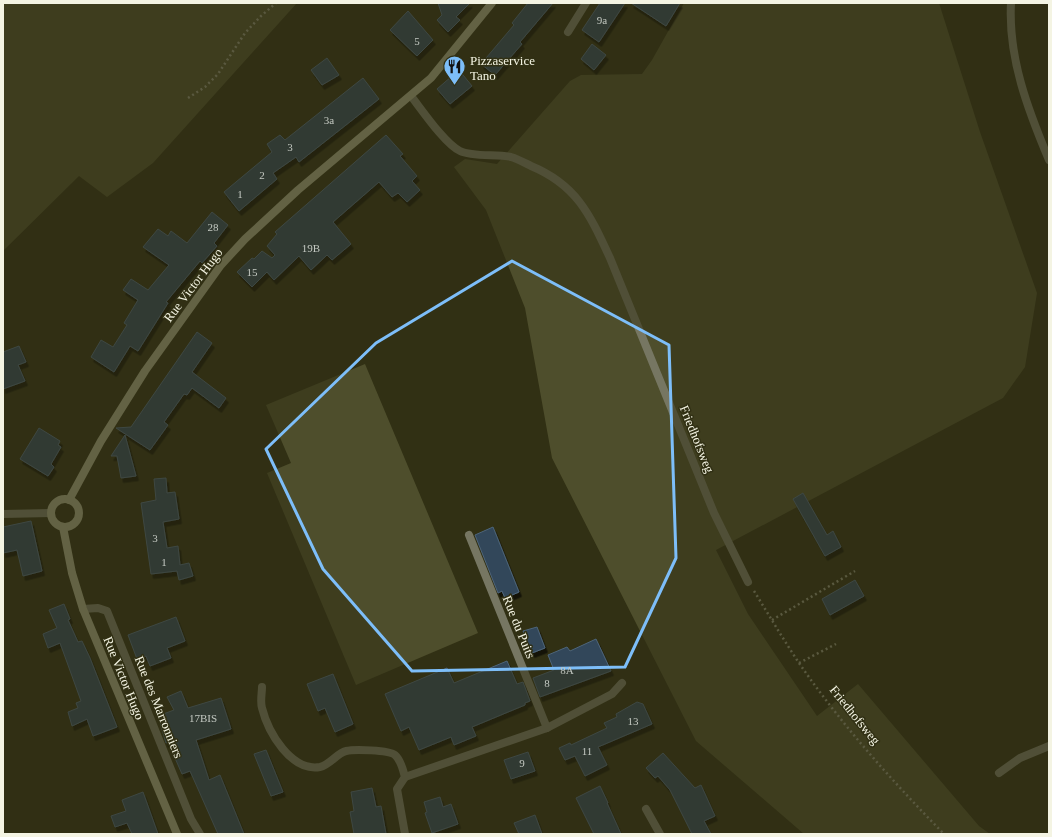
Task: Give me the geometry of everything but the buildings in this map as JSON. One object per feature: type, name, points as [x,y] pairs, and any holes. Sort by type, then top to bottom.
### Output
[{"type":"street","name":"Rue Victor Hugo","points":[[69,500],[101,441],[141,378],[221,265],[245,239],[298,190],[431,78],[492,3]]},
{"type":"street","points":[[568,32],[586,3]]},
{"type":"street","points":[[1011,3],[1010,20],[1016,64],[1029,114],[1049,160]]},
{"type":"street","name":"Friedhofsweg","points":[[411,96],[447,140],[460,151],[512,157],[550,174],[572,192],[584,208],[610,258],[714,513],[748,582]]},
{"type":"street","points":[[62,499],[69,500],[77,506],[78,517],[74,524],[64,526],[54,520],[51,513],[57,502],[62,499]]},
{"type":"street","points":[[3,514],[51,513]]},
{"type":"street","name":"Rue Victor Hugo","points":[[64,526],[72,572],[83,609],[177,834]]},
{"type":"street","name":"Rue du Puits","points":[[469,535],[547,728]]},
{"type":"street","name":"Rue des Marronniers","points":[[83,609],[98,608],[107,611],[191,819],[200,834]]},
{"type":"street","points":[[405,834],[397,790],[405,777],[547,728],[612,694],[622,683]]},
{"type":"street","points":[[262,687],[262,708],[276,738],[290,758],[302,765],[320,767],[346,751],[386,751],[395,755],[401,764],[405,777]]},
{"type":"street","points":[[999,773],[1020,758],[1049,746]]},
{"type":"street","points":[[646,809],[660,834]]},
{"type":"path","points":[[188,98],[205,87],[218,74],[245,33],[276,3]]},
{"type":"path","points":[[772,620],[855,571]]},
{"type":"path","name":"Friedhofsweg","points":[[748,582],[800,663],[837,713],[901,790],[944,834]]},
{"type":"path","points":[[800,663],[836,644]]},
{"type":"highlighted area","points":[[512,261],[669,345],[676,558],[625,667],[412,671],[323,569],[266,449],[376,343]]},
{"type":"shaded area","points":[[3,3],[297,3],[153,163],[107,197],[79,176],[3,251]]},
{"type":"shaded area","points":[[684,3],[939,3],[980,132],[1037,293],[1025,367],[1003,398],[716,550],[748,614],[817,716],[858,684],[979,826],[990,834],[804,834],[696,741],[552,458],[525,308],[486,210],[454,167],[465,159],[497,164],[570,81],[581,75],[642,74],[652,60]]},
{"type":"shaded area","points":[[365,364],[478,633],[356,685],[267,473],[291,463],[266,405]]},
{"type":"place","name":"Pizzaservice Tano","points":[[455,86]]}]
